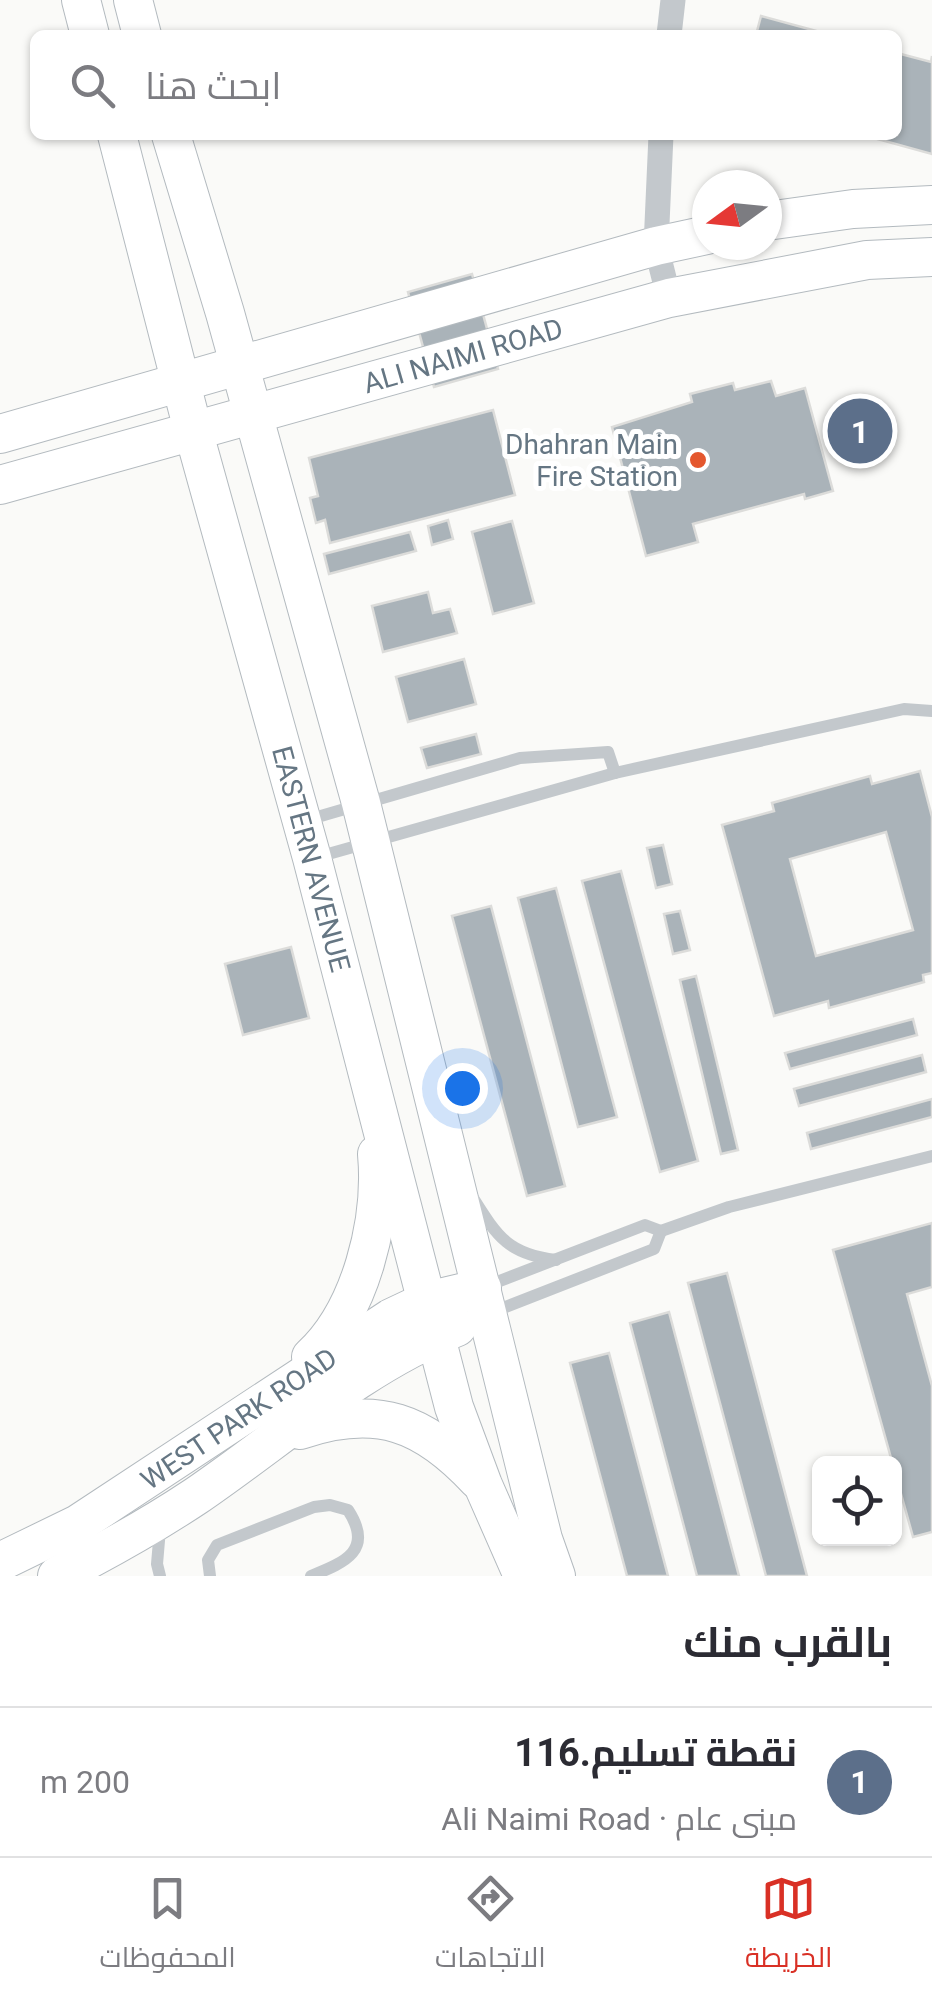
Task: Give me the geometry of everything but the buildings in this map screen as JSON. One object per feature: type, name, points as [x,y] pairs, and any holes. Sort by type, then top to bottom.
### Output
[{"type":"main road","points":[[81,0],[89,30]]},
{"type":"main road","points":[[133,0],[141,30]]},
{"type":"main road","name":"EASTERN AVENUE","points":[[117,140],[312,858],[454,1407],[483,1485],[524,1576]]},
{"type":"main road","points":[[171,140],[372,842],[556,1576]]},
{"type":"main road","points":[[782,220],[932,205]]},
{"type":"main road","name":"ALI NAIMI ROAD","points":[[0,434],[692,238]]},
{"type":"main road","name":"ALI NAIMI ROAD","points":[[0,485],[669,298],[867,260],[932,257]]},
{"type":"main road","points":[[259,1404],[324,1344],[347,1310],[359,1281],[371,1240],[378,1164],[372,1087]]},
{"type":"main road","name":"WEST PARK ROAD","points":[[0,1562],[78,1524],[391,1318],[431,1318],[485,1301]]},
{"type":"main road","name":"WEST PARK ROAD","points":[[57,1576],[161,1518],[394,1355],[431,1318]]},
{"type":"main road","points":[[274,1439],[332,1419],[370,1416],[424,1433],[453,1453],[483,1485]]},
{"type":"street","points":[[670,30],[673,0]]},
{"type":"street","points":[[661,140],[656,246],[669,298]]},
{"type":"lane","points":[[312,858],[614,773],[904,710],[932,711]]},
{"type":"lane","points":[[301,822],[520,758],[608,752],[614,773]]},
{"type":"lane","points":[[485,1301],[559,1260],[645,1225],[661,1231],[729,1207],[932,1156]]},
{"type":"lane","points":[[453,1165],[488,1222],[507,1243],[526,1256],[559,1260]]},
{"type":"lane","points":[[485,1301],[654,1249],[661,1231]]},
{"type":"lane","points":[[210,1576],[208,1560],[217,1545],[314,1507],[330,1505],[348,1510],[358,1524],[360,1539],[354,1553],[338,1565],[311,1576]]},
{"type":"lane","points":[[160,1576],[157,1564],[161,1518]]},
{"type":"place","name":"نقطة تسليم.116","points":[[860,431]]},
{"type":"place","name":"Dhahran Main Fire Station","points":[[698,460]]}]
